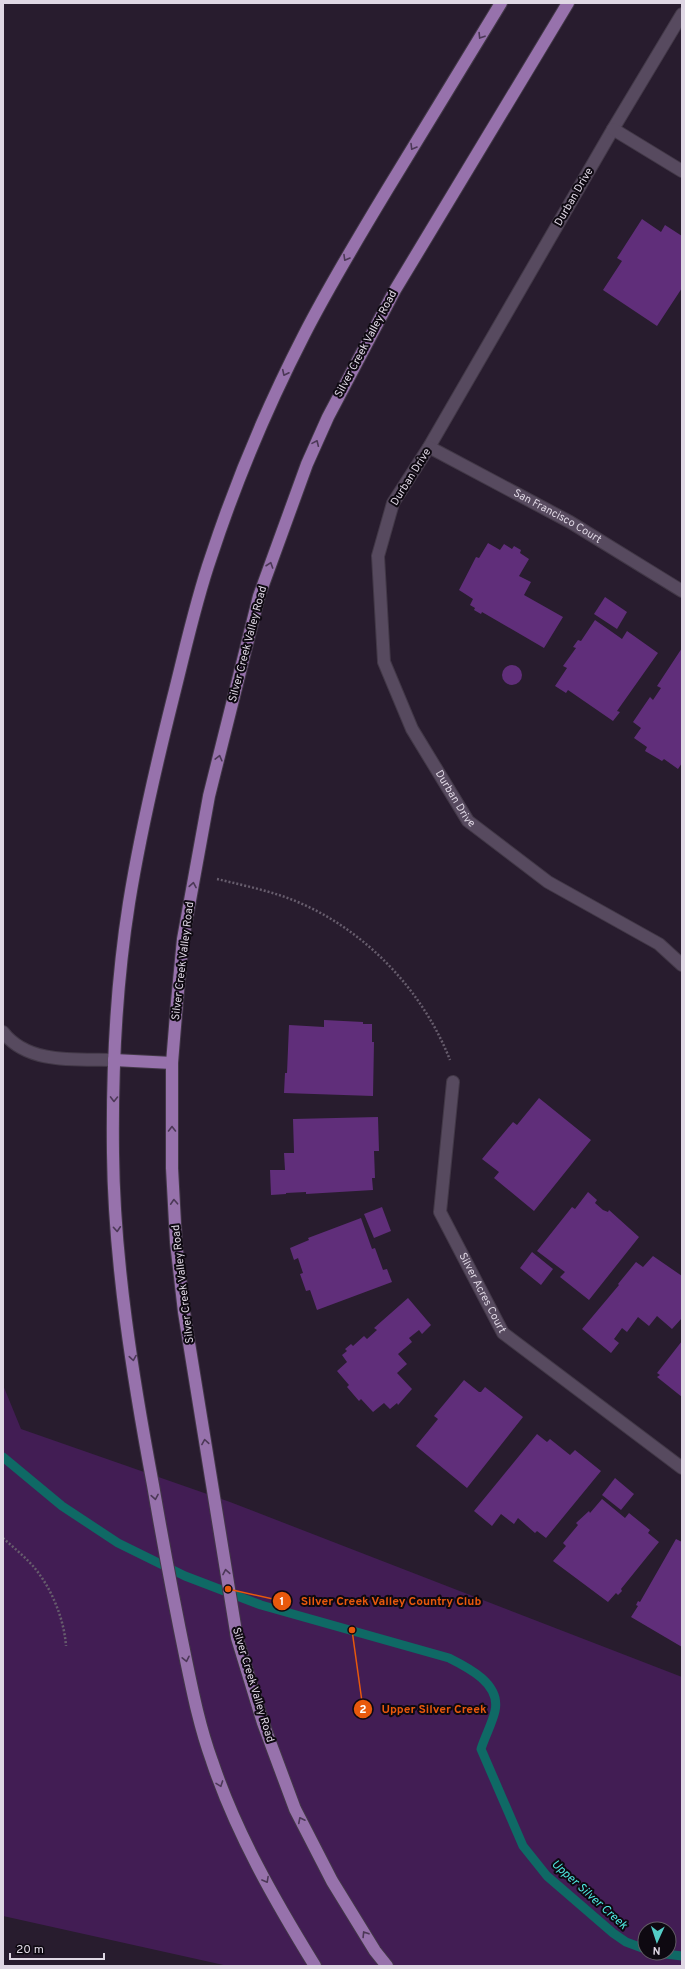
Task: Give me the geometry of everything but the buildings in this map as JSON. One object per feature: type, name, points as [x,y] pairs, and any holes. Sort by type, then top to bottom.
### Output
[{"type":"main road","points":[[315,1966],[247,1846],[224,1795],[198,1716],[178,1620],[148,1458],[126,1310],[118,1235],[113,1155],[114,1060],[119,984],[128,906],[141,833],[157,762],[196,607],[211,557],[234,493],[279,387],[305,333],[347,257],[501,3]]},
{"type":"main road","name":"Silver Creek Valley Road","points":[[387,1966],[375,1951],[332,1881],[295,1809],[263,1723],[237,1638],[184,1312],[176,1242],[172,1168],[172,1063],[183,939],[209,796],[259,596],[307,464],[328,417],[395,290],[568,3]]},
{"type":"main road","points":[[114,1060],[172,1063]]},
{"type":"street","name":"Durban Drive","points":[[682,14],[613,129],[429,447],[393,503],[378,556],[384,662],[412,729],[468,821],[548,882],[659,944],[682,965]]},
{"type":"street","points":[[613,129],[682,171]]},
{"type":"street","name":"San Francisco Court","points":[[429,447],[570,522],[682,591]]},
{"type":"street","points":[[3,1032],[17,1046],[34,1054],[53,1057],[114,1060]]},
{"type":"street","name":"Silver Acres Court","points":[[453,1082],[440,1212],[503,1333],[682,1468]]},
{"type":"path","points":[[195,875],[282,896],[332,920],[376,953],[403,980],[437,1030],[452,1065],[453,1082]]},
{"type":"path","points":[[3,1538],[33,1565],[47,1586],[62,1623],[66,1646]]},
{"type":"shaded area","points":[[3,1385],[21,1429],[230,1502],[682,1677],[682,1966],[228,1966],[3,1916]]},
{"type":"waterway","name":"Upper Silver Creek","points":[[3,1457],[62,1506],[118,1543],[185,1576],[261,1605],[449,1658],[482,1678],[493,1693],[496,1701],[494,1716],[481,1749],[523,1846],[547,1876],[613,1933],[626,1942],[637,1946]]},
{"type":"waterway","name":"Upper Silver Creek","points":[[677,1955],[682,1956]]},
{"type":"place","name":"Silver Creek Valley Country Club","points":[[228,1589]]},
{"type":"place","name":"Upper Silver Creek","points":[[352,1630]]}]
